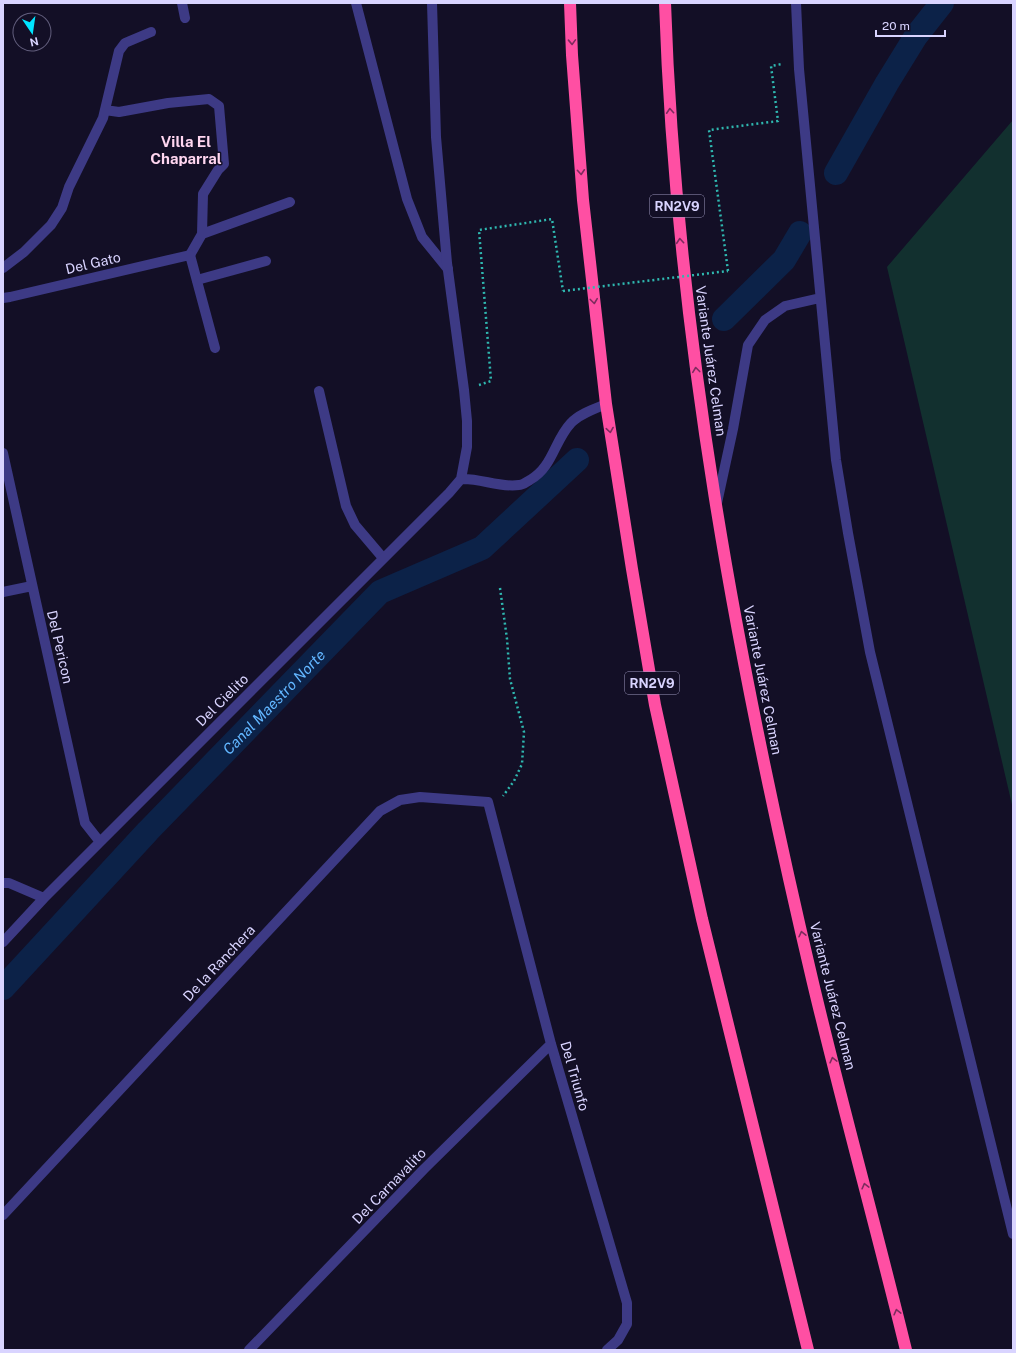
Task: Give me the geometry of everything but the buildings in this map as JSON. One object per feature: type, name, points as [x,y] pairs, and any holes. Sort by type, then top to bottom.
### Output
[{"type":"highway","name":"RN2V9","points":[[570,3],[572,55],[583,200],[606,404],[655,705],[702,919],[808,1350]]},
{"type":"highway","name":"Variante Juárez Celman","points":[[665,3],[670,108],[682,258],[701,409],[716,507],[753,709],[795,901],[816,992],[906,1350]]},
{"type":"street","points":[[182,3],[185,18]]},
{"type":"street","points":[[356,3],[407,199],[422,236],[448,269]]},
{"type":"street","points":[[432,3],[436,137],[448,269],[467,421],[467,447],[461,479],[472,479],[502,486],[521,485],[536,477],[550,460],[571,423],[584,414],[606,404]]},
{"type":"street","points":[[796,3],[799,65],[836,460],[870,652],[1013,1234]]},
{"type":"street","points":[[3,268],[24,252],[51,225],[62,208],[69,187],[103,118],[119,51],[125,43],[151,32]]},
{"type":"street","points":[[105,110],[119,112],[168,103],[208,99],[219,106],[224,164],[218,170],[204,194],[202,234],[190,255],[215,348]]},
{"type":"street","points":[[202,234],[290,202]]},
{"type":"street","name":"Del Gato","points":[[3,298],[190,255]]},
{"type":"street","points":[[197,280],[266,261]]},
{"type":"street","points":[[716,507],[733,429],[748,345],[764,320],[785,306],[820,298]]},
{"type":"street","points":[[319,391],[346,506],[355,525],[383,558]]},
{"type":"street","name":"Del Pericon","points":[[3,453],[85,823],[100,842]]},
{"type":"street","name":"Del Cielito","points":[[3,942],[44,898],[383,558],[449,494],[461,479]]},
{"type":"street","points":[[3,592],[32,586]]},
{"type":"street","name":"De la Ranchera","points":[[3,1215],[380,811],[400,800],[420,797],[488,802]]},
{"type":"street","name":"Del Triunfo","points":[[488,802],[551,1044],[626,1303],[627,1324],[618,1340],[607,1350]]},
{"type":"street","points":[[3,883],[9,883],[44,898]]},
{"type":"street","name":"Del Carnavalito","points":[[249,1350],[424,1169],[551,1044]]},
{"type":"path","points":[[491,381],[479,230],[552,219],[563,291],[728,271],[709,130],[778,121],[770,66]]},
{"type":"path","points":[[488,802],[502,797],[514,781],[522,764],[524,732],[510,679],[507,639],[500,588]]},
{"type":"green space","points":[[1013,120],[1013,809],[887,267]]},
{"type":"waterway","name":"Canal Maestro Norte","points":[[836,173],[887,83],[916,36],[942,3]]},
{"type":"waterway","name":"Canal Maestro Norte","points":[[724,319],[784,260],[800,233]]},
{"type":"waterway","name":"Canal Maestro Norte","points":[[3,988],[148,831],[380,592],[482,548],[577,460]]},
{"type":"district","name":"Villa El Chaparral","points":[[186,150]]}]
